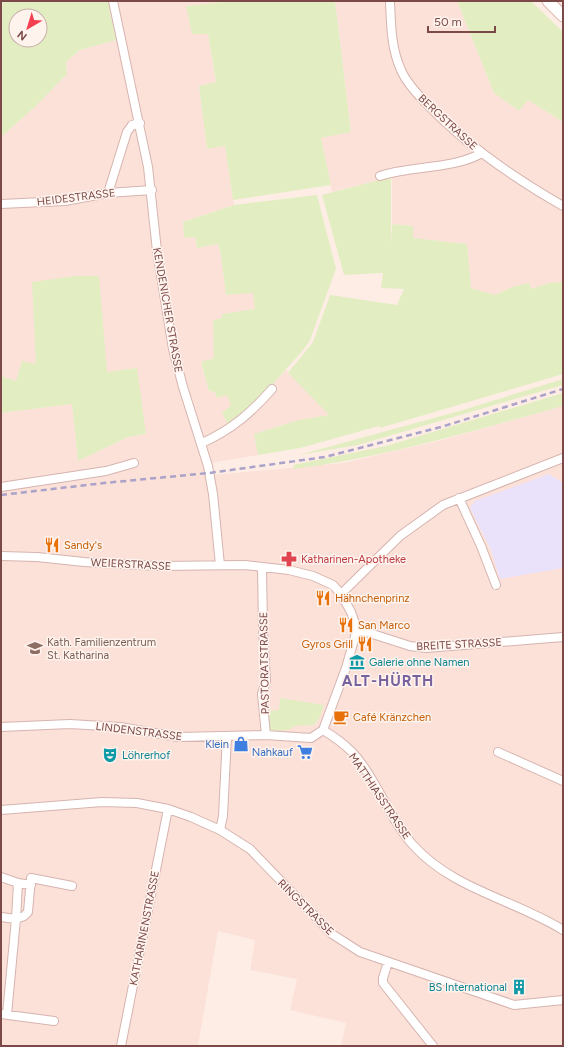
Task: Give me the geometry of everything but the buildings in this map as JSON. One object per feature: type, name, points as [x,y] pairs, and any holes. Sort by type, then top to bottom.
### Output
[{"type":"main road","points":[[548,1],[563,16]]},
{"type":"street","name":"KENDENICHER STRASSE","points":[[113,1],[140,123],[152,190],[157,251],[173,349],[183,387],[202,443],[210,478],[220,565]]},
{"type":"street","name":"BERGSTRASSE","points":[[390,1],[392,38],[396,57],[402,72],[416,93],[434,111],[482,153],[520,180],[563,206]]},
{"type":"street","points":[[108,193],[127,132],[132,125],[140,123]]},
{"type":"street","name":"BERGSTRASSE","points":[[380,176],[417,168],[460,163],[482,153]]},
{"type":"street","name":"HEIDESTRASSE","points":[[1,204],[65,201],[108,193],[152,190]]},
{"type":"street","points":[[202,443],[227,431],[242,420],[272,389]]},
{"type":"street","points":[[323,730],[346,668],[357,629],[351,612],[341,594],[400,536],[443,505],[563,458]]},
{"type":"street","points":[[1,487],[106,471],[134,463]]},
{"type":"street","points":[[459,498],[481,546],[496,585]]},
{"type":"street","name":"WEIERSTRASSE","points":[[1,556],[37,557],[84,562],[158,566],[220,565],[289,570],[313,576],[333,585],[341,594]]},
{"type":"street","name":"PASTORATSTRASSE","points":[[262,567],[263,630],[266,681],[262,694],[266,735]]},
{"type":"street","name":"BREITE STRASSE","points":[[357,629],[410,646],[426,648],[563,637]]},
{"type":"street","name":"LINDENSTRASSE","points":[[1,727],[70,724],[120,727],[178,737],[266,735],[311,738],[323,730]]},
{"type":"street","name":"MATTHIASSTRASSE","points":[[323,730],[351,751],[361,763],[400,827],[414,846],[437,866],[479,890],[535,914],[563,930]]},
{"type":"street","points":[[220,830],[223,816],[227,736]]},
{"type":"street","points":[[498,752],[563,781]]},
{"type":"street","name":"RINGSTRASSE","points":[[1,810],[102,802],[137,803],[168,809],[220,830],[250,849],[332,934],[360,952],[514,1006],[563,1000]]},
{"type":"street","name":"KATHARINENSTRASSE","points":[[120,1046],[168,809]]},
{"type":"street","points":[[1,877],[18,883],[31,885]]},
{"type":"street","points":[[1,917],[16,919],[24,916],[28,912],[31,878],[72,886]]},
{"type":"street","points":[[18,883],[16,919],[4,1014],[54,1020]]},
{"type":"street","points":[[388,962],[383,983],[433,1046]]},
{"type":"shaded area","name":"ALT-HÜRTH","points":[[108,1],[232,1],[187,6],[208,34],[216,83],[199,86],[207,149],[225,146],[234,205],[183,222],[185,238],[195,237],[197,248],[218,244],[221,255],[253,292],[255,309],[223,314],[214,358],[201,363],[209,391],[227,395],[232,406],[222,412],[271,386],[286,370],[330,415],[299,420],[254,434],[258,455],[211,463],[213,475],[344,463],[442,440],[563,406],[563,1046],[341,1046],[346,1023],[290,1010],[297,979],[250,970],[255,940],[218,931],[198,1046],[1,1046],[1,413],[72,404],[78,461],[128,437],[146,434],[107,372],[36,364],[16,381],[1,376],[1,137],[35,107],[67,74],[66,62],[80,50],[116,40]]},
{"type":"shaded area","points":[[335,1],[457,1],[494,93],[528,100],[563,122],[563,282],[549,283],[531,289],[529,284],[512,287],[495,295],[471,289],[467,244],[413,238],[413,226],[392,224],[392,177],[332,192],[321,138],[351,131]]},
{"type":"shaded area","points":[[549,474],[563,483],[563,568],[500,579],[491,550],[470,508],[475,501]]},
{"type":"green space","points":[[1,1],[108,1],[116,40],[80,50],[66,62],[67,74],[35,107],[1,137]]},
{"type":"green space","points":[[232,1],[335,1],[351,132],[321,138],[331,185],[233,200],[225,146],[207,149],[199,86],[216,82],[208,34],[192,34],[186,6]]},
{"type":"green space","points":[[457,1],[531,1],[563,32],[563,122],[528,100],[519,111],[494,93]]},
{"type":"green space","points":[[391,177],[391,244],[392,224],[413,226],[413,238],[467,244],[471,288],[495,295],[512,287],[529,283],[531,289],[549,283],[563,282],[563,374],[380,428],[379,426],[300,448],[258,455],[254,434],[299,420],[329,415],[288,373],[313,342],[330,295],[397,305],[404,289],[381,288],[383,273],[344,275],[322,195]]},
{"type":"green space","points":[[317,195],[336,269],[310,340],[304,349],[248,412],[228,426],[222,412],[231,406],[227,395],[217,398],[215,392],[209,391],[201,362],[214,358],[213,320],[222,318],[222,314],[255,309],[253,293],[226,295],[221,255],[218,244],[197,248],[195,237],[184,238],[183,222],[234,205]]},
{"type":"green space","points":[[75,276],[99,276],[107,372],[137,368],[146,434],[128,437],[78,461],[72,404],[1,413],[1,376],[16,381],[22,361],[36,364],[32,282]]},
{"type":"green space","points":[[563,379],[563,385],[358,445],[299,455],[463,410]]},
{"type":"green space","points":[[563,393],[563,406],[463,434],[362,458],[294,469],[293,465],[386,446]]},
{"type":"green space","points":[[280,698],[324,705],[319,719],[314,725],[295,726],[288,730],[270,731],[269,711],[279,710]]},
{"type":"railway","points":[[1,495],[209,473],[325,457],[441,427],[563,389]]},
{"type":"place","name":"Sandy's","points":[[52,545]]},
{"type":"place","name":"Katharinen-Apotheke","points":[[289,559]]},
{"type":"place","name":"Hähnchenprinz","points":[[323,598]]},
{"type":"place","name":"San Marco","points":[[346,625]]},
{"type":"place","name":"Gyros Grill","points":[[365,644]]},
{"type":"place","name":"Kath. Familienzentrum St. Katharina","points":[[35,648]]},
{"type":"place","name":"Galerie ohne Namen","points":[[357,662]]},
{"type":"place","name":"Café Kränzchen","points":[[341,717]]},
{"type":"place","name":"Klein","points":[[241,744]]},
{"type":"place","name":"Nahkauf","points":[[305,752]]},
{"type":"place","name":"Löhrerhof","points":[[110,755]]},
{"type":"place","name":"BS International","points":[[519,987]]},
{"type":"district","name":"ALT-HÜRTH","points":[[388,681]]}]
